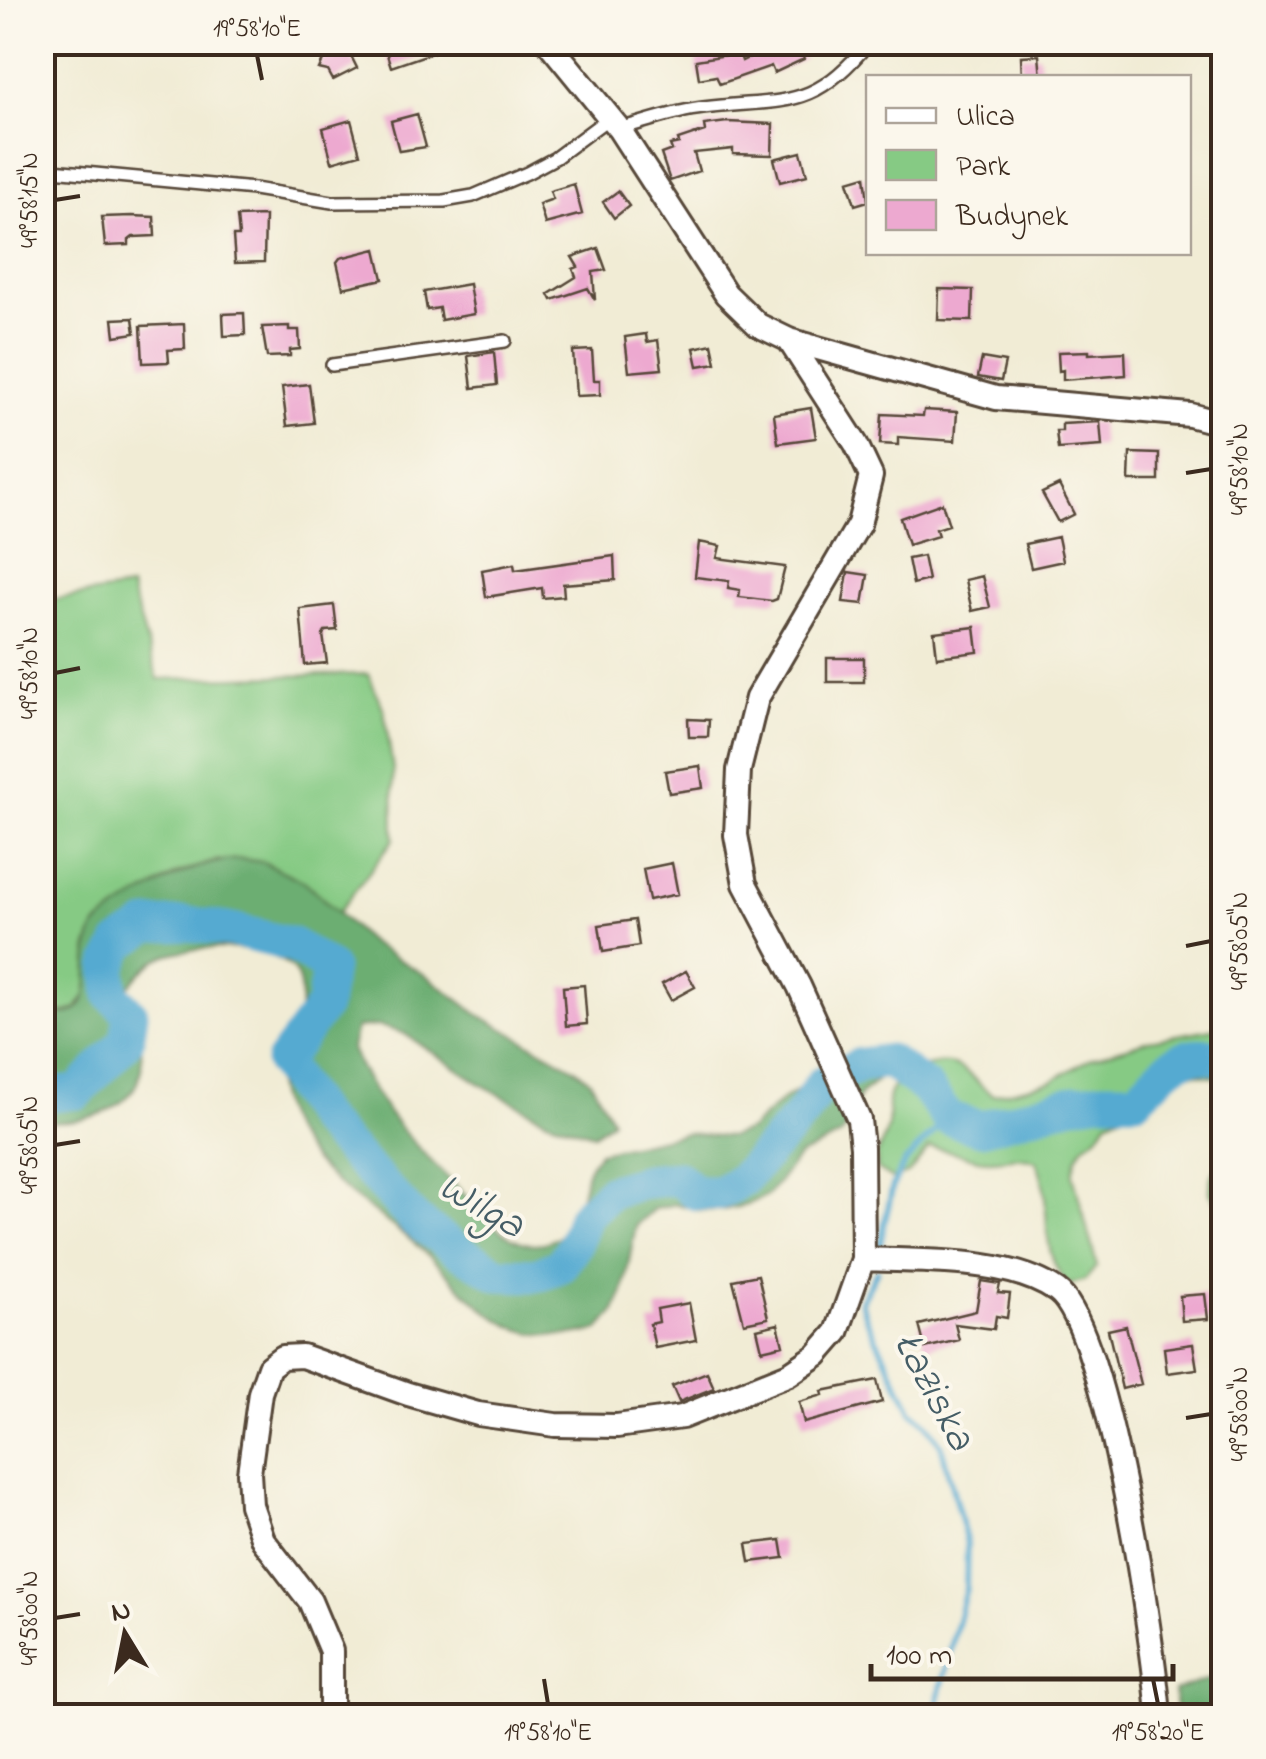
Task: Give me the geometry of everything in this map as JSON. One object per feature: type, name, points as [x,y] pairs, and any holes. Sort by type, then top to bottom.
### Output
[{"type":"street","points":[[548,42],[615,123],[726,294],[758,324],[788,340],[996,398],[1190,415],[1224,424]]},
{"type":"street","points":[[331,1716],[331,1650],[310,1602],[263,1540],[250,1506],[253,1441],[260,1393],[269,1368],[282,1357],[302,1356],[478,1414],[554,1424],[616,1426],[682,1417],[790,1374],[817,1355],[837,1332],[862,1259],[859,1120],[746,884],[736,835],[739,770],[758,698],[859,524],[872,476],[788,340]]},
{"type":"street","points":[[862,1259],[994,1268],[1026,1276],[1057,1291],[1074,1308],[1090,1348],[1109,1419],[1147,1607],[1160,1716]]},
{"type":"lane","points":[[42,169],[254,189],[332,202],[473,196],[527,174],[615,123],[698,108],[801,98],[825,87],[869,42]]},
{"type":"lane","points":[[332,365],[505,341]]},
{"type":"green space","points":[[130,588],[158,679],[368,674],[384,710],[393,770],[394,839],[338,913],[305,882],[218,860],[176,874],[97,925],[88,946],[89,991],[76,1009],[43,1014],[42,601]]},
{"type":"green space","points":[[241,859],[263,862],[305,882],[370,943],[427,976],[479,1015],[591,1081],[612,1120],[594,1134],[547,1120],[482,1085],[403,1033],[379,1026],[356,1028],[351,1049],[385,1109],[480,1212],[517,1240],[531,1244],[546,1242],[568,1229],[588,1169],[599,1152],[686,1133],[729,1137],[749,1130],[781,1101],[818,1078],[860,1068],[881,1068],[878,1079],[860,1095],[841,1135],[798,1157],[768,1195],[722,1210],[676,1204],[654,1209],[636,1225],[623,1292],[614,1313],[599,1330],[550,1335],[514,1328],[483,1308],[429,1256],[342,1188],[303,1148],[279,1099],[276,1076],[278,1059],[298,1020],[299,983],[288,965],[273,956],[213,948],[176,953],[152,963],[128,987],[141,1049],[141,1069],[135,1086],[125,1099],[96,1115],[43,1122],[43,1014],[78,1009],[85,999],[88,955],[97,926],[128,903],[182,873]]},
{"type":"green space","points":[[1223,1027],[1223,1078],[1190,1072],[1173,1074],[1145,1093],[1137,1107],[1107,1121],[1076,1159],[1073,1175],[1097,1266],[1085,1280],[1069,1285],[1052,1258],[1036,1161],[980,1159],[929,1148],[908,1174],[892,1179],[878,1170],[878,1151],[888,1126],[889,1095],[900,1080],[918,1069],[938,1064],[956,1066],[993,1095],[1051,1081],[1091,1058],[1149,1040]]},
{"type":"green space","points":[[1223,1157],[1223,1212],[1210,1193],[1211,1177]]},
{"type":"green space","points":[[1223,1674],[1223,1716],[1177,1716],[1174,1691]]},
{"type":"building","points":[[344,42],[357,68],[333,80],[328,71],[319,69],[323,60],[318,52]]},
{"type":"building","points":[[383,42],[452,42],[452,46],[391,67]]},
{"type":"building","points":[[780,42],[796,42],[804,59],[774,73],[771,66],[720,84],[716,76],[699,79],[696,60],[739,53],[742,61]]},
{"type":"building","points":[[1039,55],[1041,75],[1022,75],[1021,56]]},
{"type":"building","points":[[417,114],[426,147],[399,151],[391,121]]},
{"type":"building","points":[[351,120],[360,154],[332,162],[323,128]]},
{"type":"building","points":[[773,124],[772,155],[733,154],[733,149],[694,153],[699,171],[670,181],[661,154],[672,150],[670,145],[679,143],[678,140],[705,131],[704,125]]},
{"type":"building","points":[[801,152],[807,175],[780,182],[774,159]]},
{"type":"building","points":[[865,176],[866,202],[855,205],[848,181]]},
{"type":"building","points":[[574,184],[582,214],[545,224],[539,204],[553,199],[550,191]]},
{"type":"building","points":[[618,191],[629,206],[614,218],[603,202]]},
{"type":"building","points":[[265,216],[264,262],[235,263],[233,236],[239,236],[237,217]]},
{"type":"building","points":[[102,217],[154,217],[155,236],[133,237],[129,245],[105,246]]},
{"type":"building","points":[[598,248],[606,270],[593,272],[595,300],[588,288],[552,300],[549,294],[576,277],[573,269],[578,267],[572,257]]},
{"type":"building","points":[[376,249],[383,279],[343,288],[337,262],[340,258]]},
{"type":"building","points":[[469,284],[474,314],[441,320],[439,308],[427,310],[424,292]]},
{"type":"building","points":[[939,289],[973,290],[972,321],[938,320]]},
{"type":"building","points":[[244,313],[245,335],[224,336],[223,314]]},
{"type":"building","points":[[133,318],[135,333],[115,336],[113,319]]},
{"type":"building","points":[[184,324],[185,349],[168,350],[169,362],[143,363],[141,326]]},
{"type":"building","points":[[289,326],[289,330],[299,330],[300,349],[290,350],[290,356],[267,357],[262,327]]},
{"type":"building","points":[[646,334],[647,342],[658,340],[662,369],[629,372],[625,337]]},
{"type":"building","points":[[712,344],[716,363],[698,366],[694,348]]},
{"type":"building","points":[[592,350],[594,380],[600,380],[600,395],[576,396],[573,351]]},
{"type":"building","points":[[494,352],[497,385],[472,388],[468,356]]},
{"type":"building","points":[[1058,352],[1125,352],[1126,375],[1063,380]]},
{"type":"building","points":[[982,358],[1005,362],[1001,381],[978,377]]},
{"type":"building","points":[[309,384],[314,423],[287,426],[282,387]]},
{"type":"building","points":[[811,408],[816,438],[778,443],[774,414]]},
{"type":"building","points":[[924,410],[957,412],[955,441],[898,437],[898,445],[880,444],[882,414],[923,416]]},
{"type":"building","points":[[1100,422],[1102,446],[1058,449],[1056,431],[1062,431],[1062,424]]},
{"type":"building","points":[[1130,453],[1159,454],[1159,481],[1129,481]]},
{"type":"building","points":[[1059,485],[1074,514],[1058,522],[1042,493]]},
{"type":"building","points":[[942,503],[949,525],[936,529],[938,536],[908,545],[900,518]]},
{"type":"building","points":[[1058,537],[1063,561],[1031,568],[1025,544]]},
{"type":"building","points":[[699,542],[720,546],[717,558],[785,567],[777,599],[739,597],[740,590],[728,588],[729,581],[695,577]]},
{"type":"building","points":[[614,556],[615,580],[563,584],[564,596],[543,598],[542,588],[486,597],[482,570],[514,564],[515,570]]},
{"type":"building","points":[[923,556],[928,580],[913,584],[908,559]]},
{"type":"building","points":[[848,572],[868,575],[863,604],[843,602]]},
{"type":"building","points":[[982,576],[990,607],[972,611],[965,580]]},
{"type":"building","points":[[334,605],[337,630],[325,631],[323,635],[327,663],[305,665],[300,609]]},
{"type":"building","points":[[975,627],[978,652],[937,657],[934,632]]},
{"type":"building","points":[[827,658],[864,658],[864,682],[827,682]]},
{"type":"building","points":[[688,719],[709,720],[708,737],[689,737]]},
{"type":"building","points":[[700,766],[703,788],[669,793],[665,771]]},
{"type":"building","points":[[672,863],[678,894],[649,900],[643,869]]},
{"type":"building","points":[[635,920],[639,946],[603,952],[599,925]]},
{"type":"building","points":[[686,971],[695,987],[671,1000],[662,984]]},
{"type":"building","points":[[584,985],[587,1024],[566,1026],[563,987]]},
{"type":"building","points":[[758,1275],[768,1318],[744,1323],[733,1280]]},
{"type":"building","points":[[981,1281],[1000,1284],[998,1293],[1010,1294],[1007,1318],[996,1316],[994,1329],[955,1324],[959,1340],[925,1348],[919,1325],[976,1311]]},
{"type":"building","points":[[1205,1294],[1208,1319],[1182,1321],[1180,1296]]},
{"type":"building","points":[[689,1303],[696,1340],[655,1348],[650,1324],[659,1322],[657,1309]]},
{"type":"building","points":[[778,1324],[783,1345],[762,1350],[757,1329]]},
{"type":"building","points":[[1126,1326],[1141,1384],[1122,1389],[1108,1330]]},
{"type":"building","points":[[1193,1344],[1197,1369],[1167,1373],[1164,1348]]},
{"type":"building","points":[[707,1372],[714,1388],[679,1402],[672,1386]]},
{"type":"building","points":[[877,1380],[882,1402],[804,1423],[799,1402],[823,1395],[822,1391]]},
{"type":"building","points":[[781,1540],[784,1558],[750,1562],[747,1544]]},
{"type":"waterway","name":"Wilga","points":[[42,1090],[57,1094],[78,1092],[127,1040],[131,1014],[112,995],[109,968],[120,944],[149,926],[189,924],[293,945],[329,968],[323,1006],[282,1062],[322,1121],[415,1220],[499,1274],[535,1275],[560,1266],[574,1246],[584,1216],[611,1191],[646,1181],[678,1178],[696,1193],[718,1193],[741,1181],[802,1114],[822,1083],[860,1065],[889,1061],[926,1088],[948,1118],[981,1128],[1069,1103],[1136,1098],[1166,1069],[1184,1058],[1224,1059]]},
{"type":"waterway","name":"Łaziska","points":[[880,1244],[893,1185],[905,1162],[948,1118]]},
{"type":"waterway","name":"Łaziska","points":[[877,1271],[861,1301],[866,1318],[912,1411],[941,1445],[967,1544],[966,1588],[934,1716]]}]
